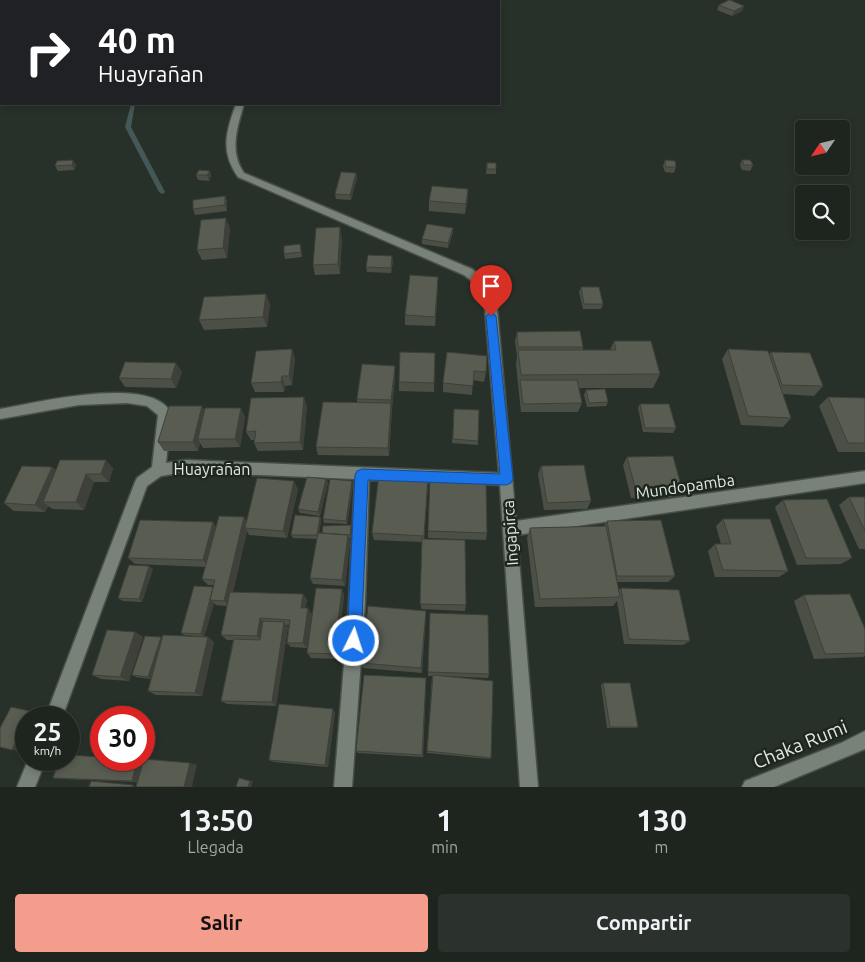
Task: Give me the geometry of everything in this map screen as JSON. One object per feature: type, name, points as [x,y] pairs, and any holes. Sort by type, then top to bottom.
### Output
[{"type":"street","name":"Ingapirca","points":[[240,105],[229,146],[232,164],[242,174],[340,219],[468,272],[481,282],[490,298],[510,529],[529,787]]},
{"type":"street","points":[[0,414],[79,400],[127,398],[150,401],[165,413],[158,470]]},
{"type":"street","name":"Huayrañan","points":[[58,706],[142,482],[158,470],[186,466],[362,475],[506,479]]},
{"type":"street","points":[[343,787],[357,603],[362,475]]},
{"type":"street","name":"Mundopamba","points":[[510,529],[865,477]]},
{"type":"street","name":"Chaka Rumi","points":[[751,787],[846,750],[865,740]]},
{"type":"street","points":[[26,787],[33,771]]},
{"type":"building","points":[[729,0],[744,6],[734,11],[719,5]]},
{"type":"building","points":[[73,160],[72,165],[55,166],[57,161]]},
{"type":"building","points":[[665,160],[675,161],[676,167],[666,167]]},
{"type":"building","points":[[742,160],[750,160],[753,165],[744,165]]},
{"type":"building","points":[[487,163],[496,163],[496,169],[487,169]]},
{"type":"building","points":[[199,170],[210,171],[207,175],[196,175]]},
{"type":"building","points":[[341,172],[356,173],[350,195],[335,194]]},
{"type":"building","points":[[432,186],[468,189],[466,204],[429,201]]},
{"type":"building","points":[[225,196],[225,205],[193,209],[193,200]]},
{"type":"building","points":[[226,218],[223,248],[197,250],[201,220]]},
{"type":"building","points":[[427,224],[453,228],[448,243],[422,239]]},
{"type":"building","points":[[340,227],[338,264],[313,265],[316,228]]},
{"type":"building","points":[[300,244],[301,252],[284,254],[284,246]]},
{"type":"building","points":[[368,255],[392,256],[391,268],[366,267]]},
{"type":"building","points":[[410,275],[438,277],[435,317],[405,315]]},
{"type":"building","points":[[581,287],[599,287],[603,304],[584,304]]},
{"type":"building","points":[[266,294],[263,317],[199,320],[204,297]]},
{"type":"building","points":[[580,331],[583,347],[518,347],[517,332]]},
{"type":"building","points":[[614,341],[651,341],[660,374],[521,375],[518,350],[616,350]]},
{"type":"building","points":[[292,349],[289,376],[282,376],[281,382],[251,383],[256,351]]},
{"type":"building","points":[[728,349],[768,351],[791,418],[748,416]]},
{"type":"building","points":[[400,352],[435,353],[434,383],[399,382]]},
{"type":"building","points":[[447,352],[487,356],[486,372],[474,371],[473,386],[443,383]]},
{"type":"building","points":[[771,352],[810,353],[823,386],[782,385]]},
{"type":"building","points":[[125,362],[176,363],[171,379],[119,378]]},
{"type":"building","points":[[362,364],[395,366],[391,400],[357,399]]},
{"type":"building","points":[[520,380],[577,380],[582,403],[523,404]]},
{"type":"building","points":[[605,389],[608,402],[589,403],[586,390]]},
{"type":"building","points":[[304,397],[300,442],[254,443],[256,431],[246,432],[251,398]]},
{"type":"building","points":[[828,397],[865,399],[865,443],[848,443]]},
{"type":"building","points":[[323,402],[391,403],[388,448],[316,447]]},
{"type":"building","points":[[640,404],[669,404],[676,428],[645,428]]},
{"type":"building","points":[[169,406],[202,406],[193,442],[158,442]]},
{"type":"building","points":[[205,408],[241,408],[235,439],[198,439]]},
{"type":"building","points":[[454,409],[479,410],[478,441],[453,439]]},
{"type":"building","points":[[673,456],[682,489],[636,491],[627,457]]},
{"type":"building","points":[[60,460],[106,460],[101,474],[86,474],[76,502],[43,502]]},
{"type":"building","points":[[584,465],[591,501],[547,503],[541,466]]},
{"type":"building","points":[[22,466],[52,467],[35,505],[4,503]]},
{"type":"building","points":[[379,474],[428,476],[424,536],[372,533]]},
{"type":"building","points":[[307,477],[326,479],[318,512],[298,509]]},
{"type":"building","points":[[257,478],[294,481],[283,531],[245,528]]},
{"type":"building","points":[[430,478],[486,480],[487,533],[428,531]]},
{"type":"building","points":[[330,479],[352,481],[346,521],[323,519]]},
{"type":"building","points":[[849,497],[865,497],[865,531]]},
{"type":"building","points":[[827,499],[852,558],[806,558],[783,500]]},
{"type":"building","points":[[295,515],[320,517],[317,535],[291,535]]},
{"type":"building","points":[[219,516],[244,517],[224,601],[210,600],[215,580],[202,579]]},
{"type":"building","points":[[723,519],[770,519],[788,571],[723,570],[715,544],[731,544]]},
{"type":"building","points":[[140,520],[213,522],[203,560],[128,558]]},
{"type":"building","points":[[661,520],[675,576],[617,576],[607,521]]},
{"type":"building","points":[[351,525],[350,535],[322,533],[323,526]]},
{"type":"building","points":[[606,526],[620,597],[540,599],[530,528]]},
{"type":"building","points":[[318,533],[348,535],[342,580],[310,578]]},
{"type":"building","points":[[422,539],[465,540],[466,605],[420,604]]},
{"type":"building","points":[[129,565],[149,566],[139,599],[118,598]]},
{"type":"building","points":[[194,586],[213,587],[201,634],[181,633]]},
{"type":"building","points":[[316,588],[342,589],[334,654],[307,653]]},
{"type":"building","points":[[621,588],[679,590],[690,641],[629,639]]},
{"type":"building","points":[[230,592],[303,594],[301,608],[308,608],[303,643],[287,643],[290,620],[260,618],[257,636],[221,635]]},
{"type":"building","points":[[850,594],[865,629],[865,653],[825,654],[804,595]]},
{"type":"building","points":[[368,606],[426,611],[421,668],[361,663]]},
{"type":"building","points":[[430,613],[488,615],[489,674],[428,672]]},
{"type":"building","points":[[263,621],[284,622],[272,702],[221,701],[234,639],[260,640]]},
{"type":"building","points":[[107,630],[135,632],[120,677],[92,675]]},
{"type":"building","points":[[163,635],[208,637],[195,693],[148,691]]},
{"type":"building","points":[[145,636],[161,637],[148,677],[132,675]]},
{"type":"building","points":[[364,675],[426,678],[422,755],[356,751]]},
{"type":"building","points":[[433,675],[493,681],[491,758],[427,751]]},
{"type":"building","points":[[603,683],[630,683],[638,727],[610,727]]},
{"type":"building","points":[[279,704],[333,709],[325,765],[269,760]]},
{"type":"building","points":[[11,707],[15,708],[15,744],[12,750],[0,747],[0,728]]},
{"type":"building","points":[[80,756],[90,756],[90,771],[134,771],[132,781],[53,778],[55,771],[80,771]]},
{"type":"building","points":[[155,760],[190,763],[184,787],[136,787],[141,771],[155,771]]},
{"type":"building","points":[[239,778],[250,781],[248,787],[236,787]]},
{"type":"building","points":[[91,781],[133,785],[133,787],[89,787]]},
{"type":"waterway","points":[[133,105],[128,127],[162,192]]},
{"type":"route","points":[[354,641],[362,475],[506,479],[491,316]]}]
